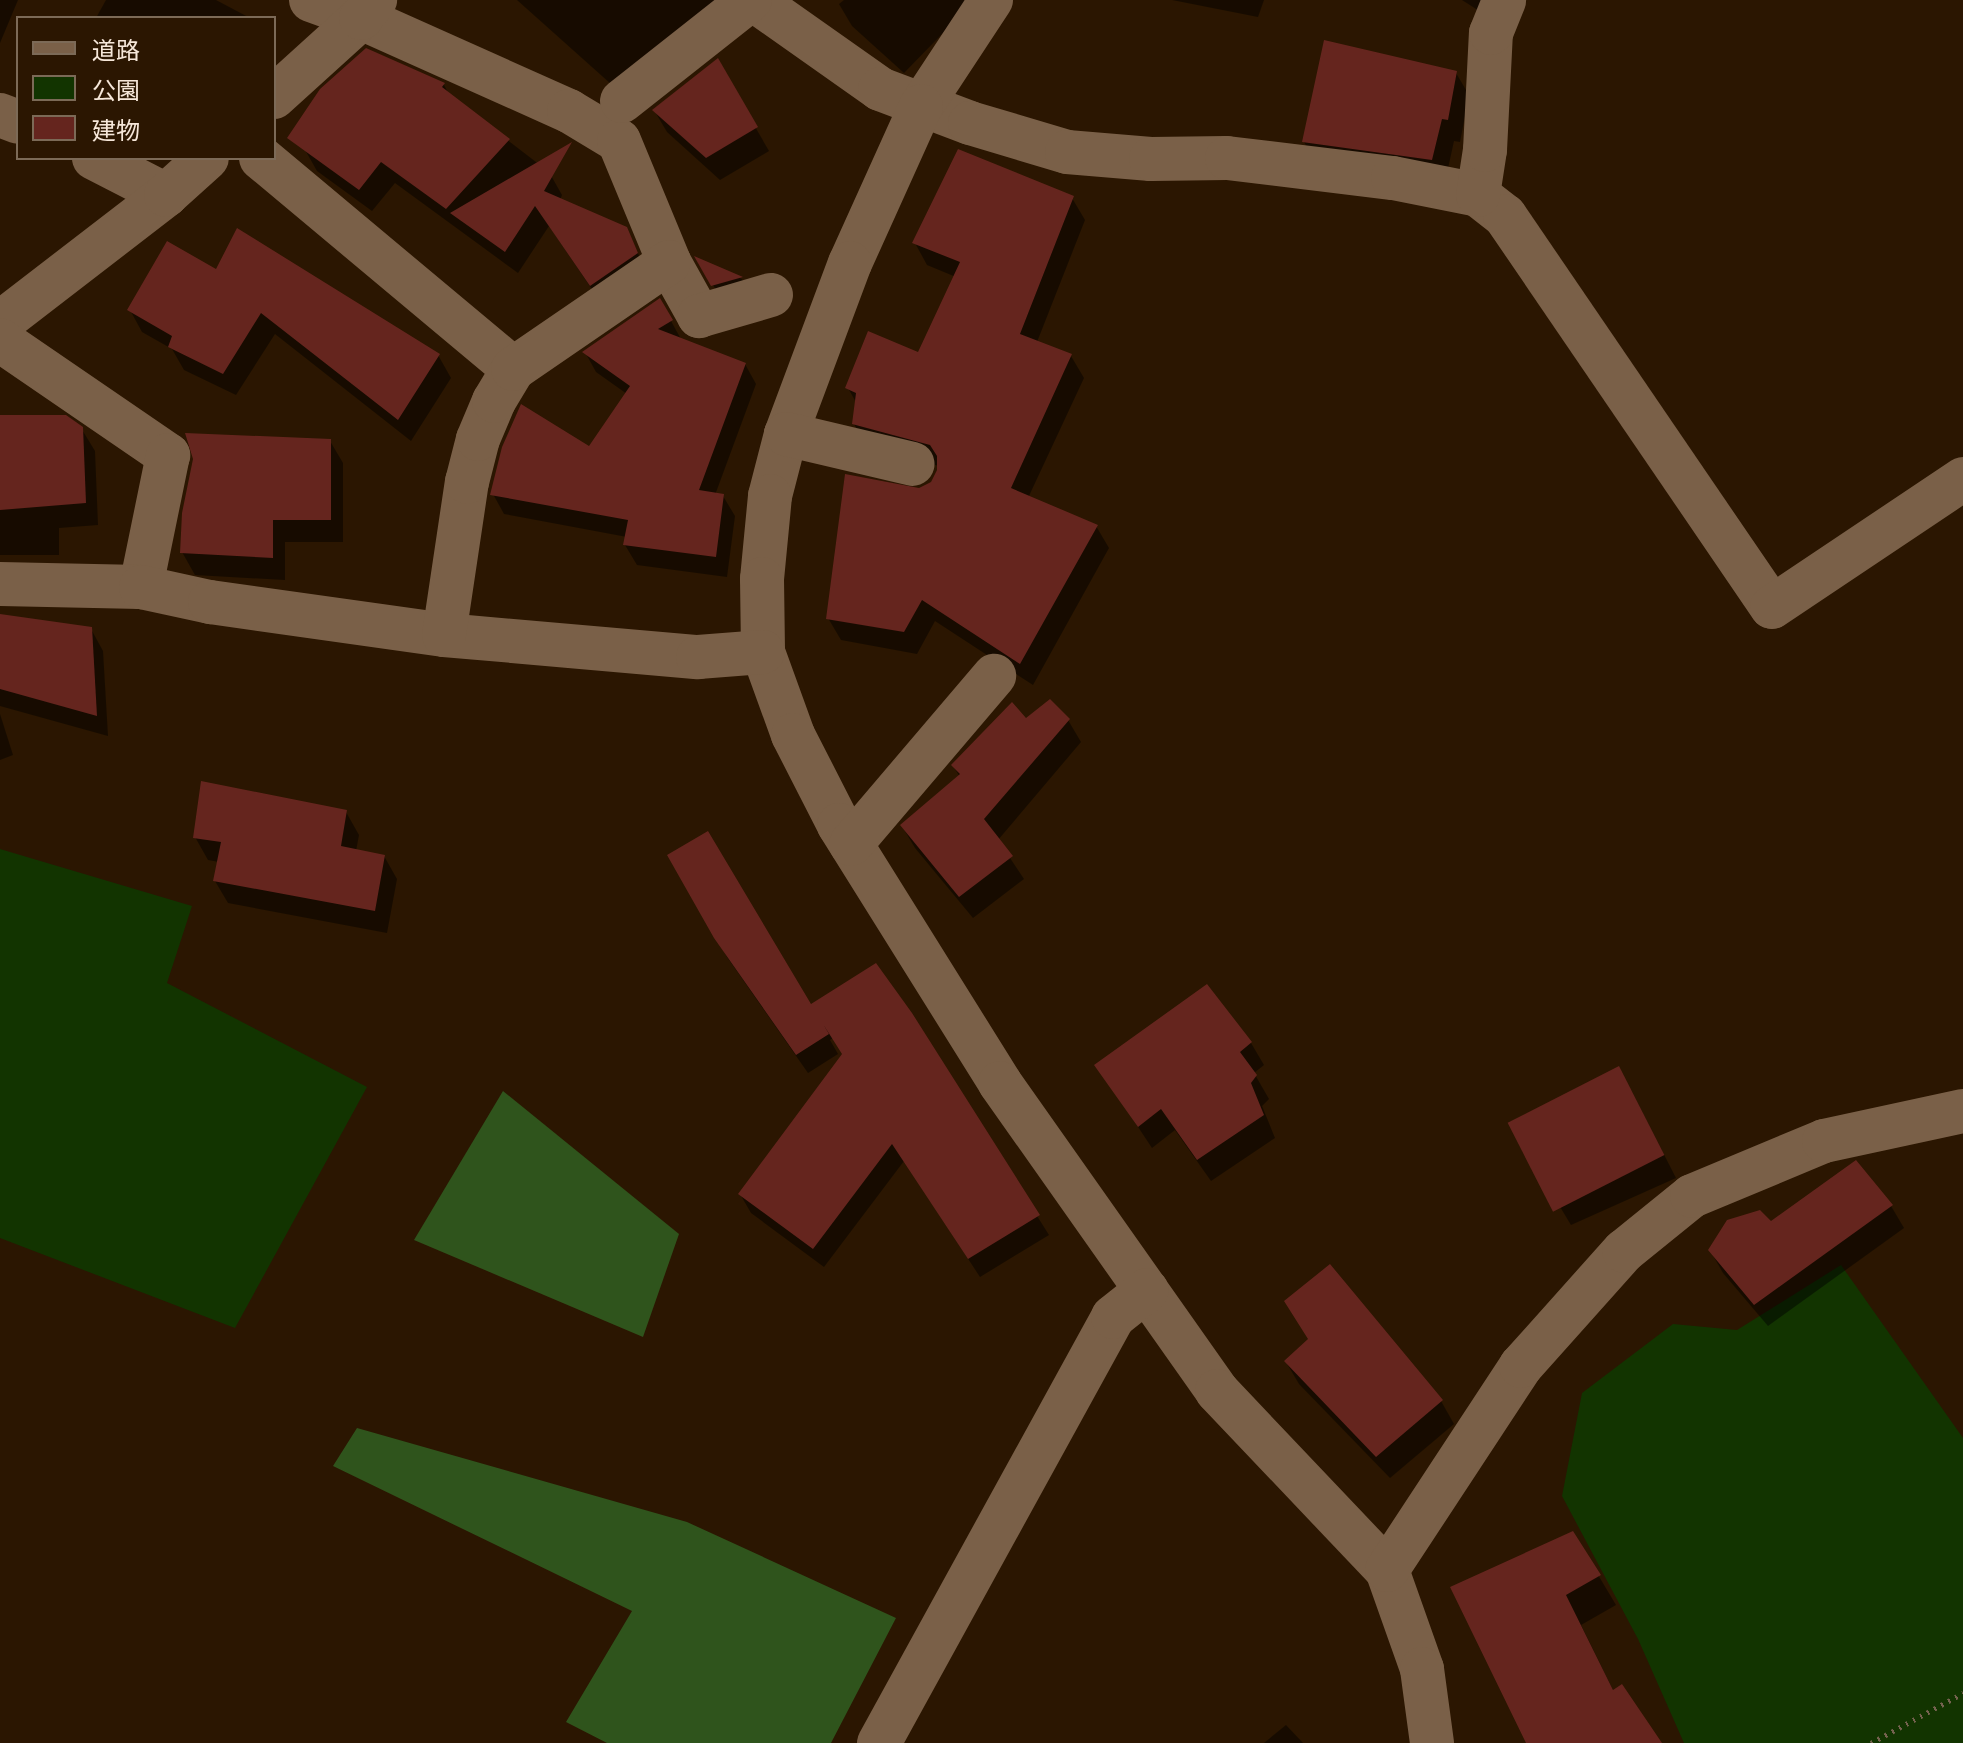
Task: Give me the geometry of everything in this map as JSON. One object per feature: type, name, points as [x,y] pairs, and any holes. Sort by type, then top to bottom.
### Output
[{"type":"street","points":[[311,0],[368,9],[569,111],[619,141],[669,262],[699,316],[771,295]]},
{"type":"street","points":[[622,101],[752,0],[880,89],[921,106],[1067,152],[1151,159],[1227,158],[1393,178],[1478,195],[1505,216],[1772,607],[1963,479]]},
{"type":"street","points":[[991,0],[921,106],[850,263],[786,434],[770,496],[762,579],[763,652],[793,735],[851,844],[1000,1083],[1217,1391],[1387,1570],[1422,1669],[1432,1743]]},
{"type":"street","points":[[1478,195],[1485,150],[1491,33],[1504,0]]},
{"type":"street","points":[[276,95],[368,9]]},
{"type":"street","points":[[98,160],[166,195]]},
{"type":"street","points":[[0,323],[166,195],[205,160]]},
{"type":"street","points":[[263,160],[513,369]]},
{"type":"street","points":[[444,635],[467,482],[478,439],[494,401],[513,369],[669,262]]},
{"type":"street","points":[[0,340],[168,455],[141,587]]},
{"type":"street","points":[[786,434],[913,464]]},
{"type":"street","points":[[0,584],[141,587],[210,602],[444,635],[698,657],[763,652]]},
{"type":"street","points":[[851,844],[994,676]]},
{"type":"street","points":[[1387,1570],[1521,1366],[1624,1251],[1692,1196],[1824,1141],[1963,1111]]},
{"type":"street","points":[[879,1743],[1113,1317],[1147,1290]]},
{"type":"path","points":[[1871,1743],[1963,1693]]},
{"type":"green space","points":[[0,849],[192,906],[167,983],[367,1087],[235,1328],[0,1238]]},
{"type":"green space","points":[[503,1091],[679,1234],[643,1337],[414,1240]]},
{"type":"green space","points":[[1841,1265],[1963,1438],[1963,1743],[1684,1743],[1638,1639],[1562,1496],[1582,1393],[1673,1324],[1737,1330]]},
{"type":"green space","points":[[357,1428],[687,1522],[896,1618],[831,1743],[607,1743],[566,1722],[632,1611],[333,1466]]},
{"type":"building","points":[[1324,40],[1457,71],[1448,120],[1442,119],[1432,160],[1302,142]]},
{"type":"building","points":[[366,48],[445,83],[442,87],[510,139],[446,209],[381,162],[359,190],[287,138],[320,89]]},
{"type":"building","points":[[718,58],[758,127],[706,158],[652,110]]},
{"type":"building","points":[[572,142],[544,191],[627,227],[638,253],[590,286],[535,206],[505,252],[450,213]]},
{"type":"building","points":[[958,149],[1074,196],[1020,334],[1072,354],[1011,488],[1098,525],[1020,664],[922,600],[904,632],[826,619],[845,474],[919,488],[931,482],[937,470],[937,456],[930,445],[852,424],[856,393],[845,388],[868,331],[918,352],[960,262],[912,243]]},
{"type":"building","points":[[237,228],[440,354],[398,420],[261,313],[223,374],[168,347],[172,336],[127,310],[167,241],[216,269]]},
{"type":"building","points":[[694,256],[743,277],[711,286]]},
{"type":"building","points":[[660,298],[673,320],[658,329],[746,363],[699,490],[724,494],[716,557],[623,545],[628,520],[490,495],[502,447],[521,404],[589,446],[630,386],[582,352]]},
{"type":"building","points":[[0,415],[66,415],[83,427],[86,503],[0,510]]},
{"type":"building","points":[[185,433],[331,439],[331,520],[273,520],[273,558],[180,553],[182,513],[193,459]]},
{"type":"building","points":[[0,614],[92,627],[97,716],[0,689]]},
{"type":"building","points":[[1050,699],[1070,719],[984,819],[1013,856],[959,897],[900,825],[960,774],[951,765],[1012,702],[1026,718]]},
{"type":"building","points":[[201,781],[347,810],[341,846],[385,855],[375,911],[213,881],[221,842],[193,838]]},
{"type":"building","points":[[708,831],[811,1004],[876,963],[912,1013],[1040,1215],[968,1259],[892,1144],[813,1249],[738,1194],[842,1054],[823,1024],[829,1034],[796,1055],[714,938],[667,855]]},
{"type":"building","points":[[1207,984],[1252,1042],[1240,1052],[1257,1075],[1251,1083],[1264,1115],[1197,1160],[1161,1109],[1138,1127],[1094,1065]]},
{"type":"building","points":[[1619,1066],[1664,1155],[1553,1212],[1508,1123]]},
{"type":"building","points":[[1856,1160],[1893,1205],[1754,1305],[1708,1250],[1727,1220],[1760,1210],[1771,1221]]},
{"type":"building","points":[[1330,1264],[1443,1400],[1376,1457],[1284,1361],[1308,1339],[1284,1301]]},
{"type":"building","points":[[1573,1531],[1601,1575],[1566,1595],[1613,1690],[1622,1684],[1662,1743],[1526,1743],[1450,1587]]}]
